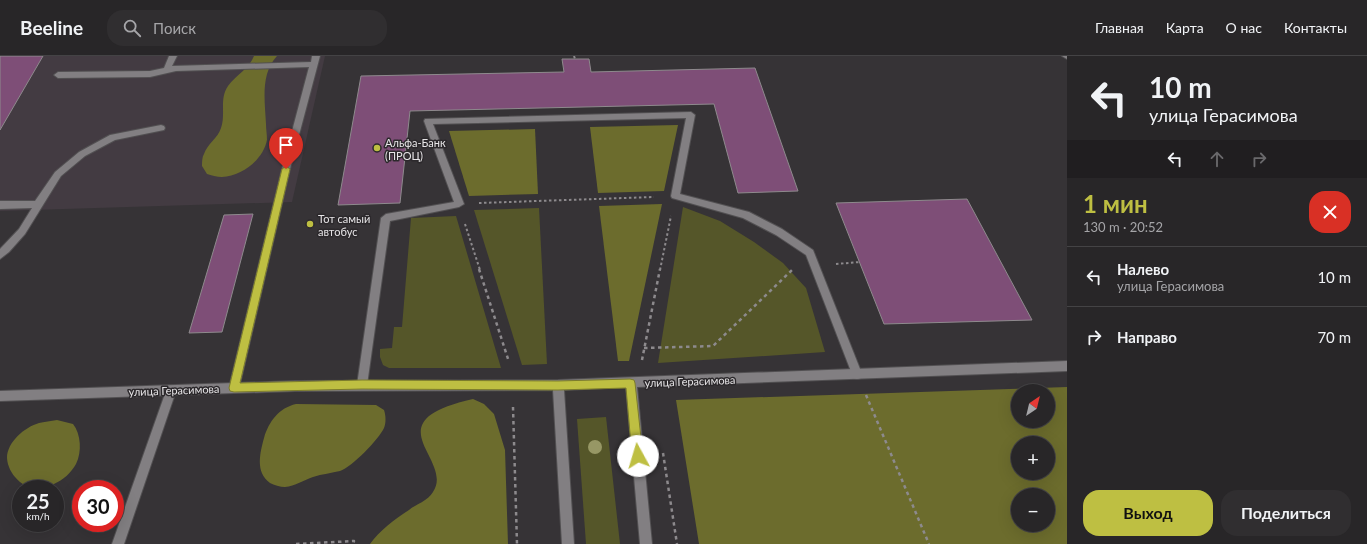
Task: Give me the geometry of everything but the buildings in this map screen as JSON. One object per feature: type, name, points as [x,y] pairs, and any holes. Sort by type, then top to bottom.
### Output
[{"type":"street","points":[[167,70],[173,56]]},
{"type":"street","points":[[58,75],[150,74],[176,68],[315,60],[286,169],[234,388]]},
{"type":"street","points":[[362,385],[386,218],[459,204],[428,121],[692,115],[675,196],[746,215],[779,232],[810,253],[857,374]]},
{"type":"street","points":[[0,255],[18,238],[58,174],[82,154],[113,137],[161,128]]},
{"type":"street","points":[[0,205],[38,204]]},
{"type":"street","name":"улица Герасимова","points":[[0,396],[362,385],[513,384],[558,386],[1067,366]]},
{"type":"street","points":[[630,383],[646,544]]},
{"type":"street","points":[[558,386],[568,544]]},
{"type":"street","points":[[118,544],[171,390]]},
{"type":"path","points":[[516,544],[513,384],[510,366],[459,204],[675,196],[641,362]]},
{"type":"path","points":[[644,348],[713,346],[810,253]]},
{"type":"path","points":[[835,264],[860,262]]},
{"type":"path","points":[[857,374],[929,544]]},
{"type":"path","points":[[663,452],[677,544]]},
{"type":"path","points":[[296,544],[354,541],[353,544]]},
{"type":"shaded area","points":[[0,56],[325,56],[292,202],[0,211]]},
{"type":"shaded area","points":[[254,56],[277,56],[268,71],[266,80],[265,98],[267,140],[265,147],[250,166],[237,174],[222,177],[207,174],[202,166],[202,158],[205,150],[220,132],[225,91],[231,82],[249,65]]},
{"type":"shaded area","points":[[678,125],[664,191],[598,193],[590,127]]},
{"type":"shaded area","points":[[535,129],[538,194],[469,196],[449,131]]},
{"type":"shaded area","points":[[662,204],[629,361],[618,361],[599,206]]},
{"type":"shaded area","points":[[683,207],[720,221],[754,242],[783,263],[806,288],[825,352],[658,363]]},
{"type":"shaded area","points":[[539,208],[547,364],[522,365],[474,210]]},
{"type":"shaded area","points":[[456,216],[501,368],[389,368],[383,365],[380,357],[380,349],[392,348],[394,327],[402,327],[411,218]]},
{"type":"shaded area","points":[[1055,387],[1067,387],[1067,544],[699,544],[676,400],[1011,389],[1011,428],[1055,428]]},
{"type":"shaded area","points":[[473,399],[484,404],[494,414],[505,450],[508,544],[370,544],[378,534],[398,517],[425,500],[433,492],[437,479],[434,467],[423,442],[421,430],[426,419],[443,408]]},
{"type":"shaded area","points":[[296,404],[376,405],[384,410],[385,426],[381,433],[358,459],[340,471],[313,477],[285,487],[279,486],[270,483],[265,479],[262,473],[260,468],[261,450],[266,432],[272,421],[280,412]]},
{"type":"shaded area","points":[[606,417],[620,544],[586,544],[577,419]]},
{"type":"shaded area","points":[[57,420],[73,424],[78,433],[80,443],[78,459],[72,470],[60,480],[17,480],[10,470],[8,464],[7,458],[10,446],[18,436],[28,428],[39,423]]},
{"type":"place","name":"Альфа-Банк (ПРОЦ)","points":[[377,148]]},
{"type":"place","name":"Тот самый автобус","points":[[310,224]]},
{"type":"route","points":[[286,169],[234,388],[513,384],[558,386],[630,383],[638,456]]}]
